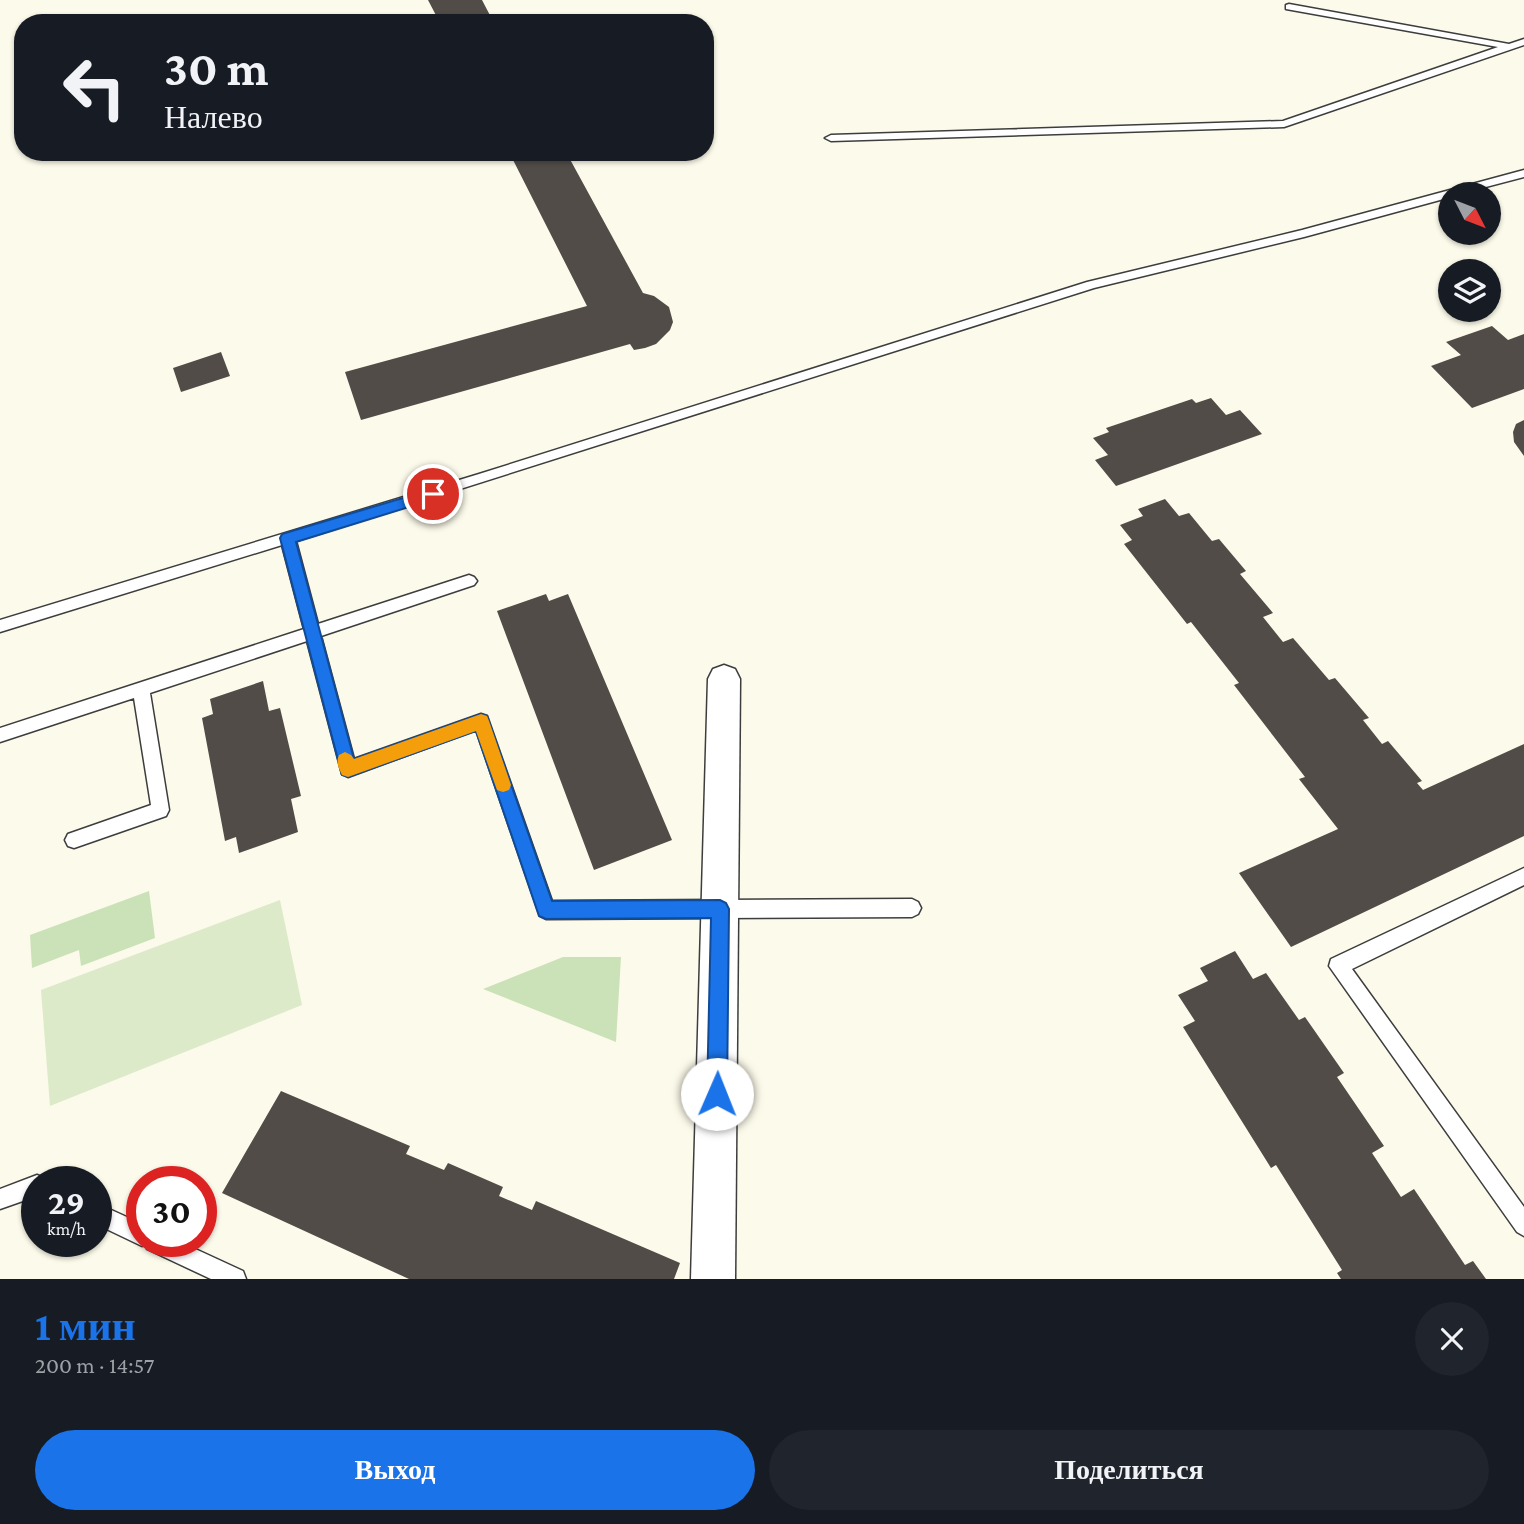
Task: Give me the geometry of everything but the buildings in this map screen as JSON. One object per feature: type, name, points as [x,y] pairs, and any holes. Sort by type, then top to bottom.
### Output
[{"type":"street","points":[[713,1279],[724,679]]},
{"type":"lane","points":[[1289,7],[1510,47]]},
{"type":"lane","points":[[831,138],[1284,124],[1524,42]]},
{"type":"lane","points":[[0,626],[1091,285],[1304,233],[1524,173]]},
{"type":"lane","points":[[288,538],[348,769],[481,721],[546,910],[912,908]]},
{"type":"lane","points":[[0,735],[469,581]]},
{"type":"lane","points":[[74,840],[160,810],[141,688]]},
{"type":"lane","points":[[1524,876],[1338,966],[1524,1225]]},
{"type":"lane","points":[[0,1199],[21,1191]]},
{"type":"lane","points":[[189,1257],[235,1279]]},
{"type":"green space","points":[[149,891],[155,938],[81,966],[79,950],[32,968],[30,935]]},
{"type":"green space","points":[[280,900],[302,1005],[50,1106],[41,990]]},
{"type":"green space","points":[[563,957],[621,957],[616,1042],[483,989]]},
{"type":"slow traffic","points":[[345,760],[348,769],[481,721],[503,785]]},
{"type":"route","points":[[433,494],[288,538],[348,769],[481,721],[546,910],[720,909],[717,1094]]}]
